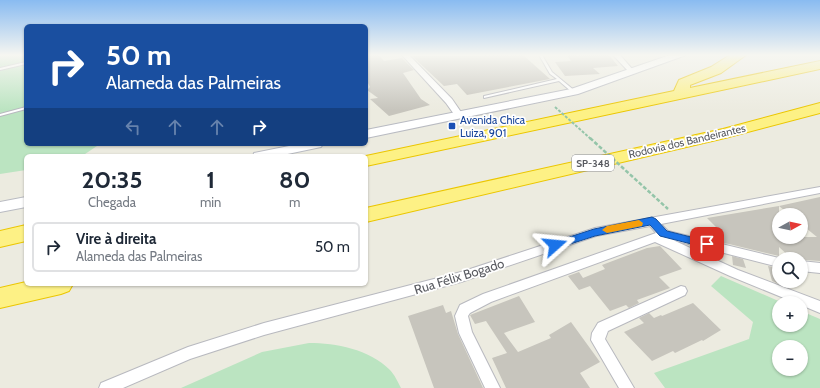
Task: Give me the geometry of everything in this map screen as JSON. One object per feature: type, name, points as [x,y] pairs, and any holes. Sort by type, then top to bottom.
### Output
[{"type":"highway","points":[[681,94],[684,83],[708,73]]},
{"type":"highway","points":[[368,161],[781,73]]},
{"type":"highway","name":"Rodovia dos Bandeirantes","points":[[368,215],[725,133],[820,108]]},
{"type":"highway","points":[[0,239],[24,233]]},
{"type":"highway","points":[[0,298],[52,286]]},
{"type":"main road","points":[[368,134],[574,92],[625,73]]},
{"type":"main road","points":[[269,154],[307,146]]},
{"type":"main road","points":[[0,207],[24,202]]},
{"type":"street","points":[[422,73],[449,101],[459,115]]},
{"type":"street","name":"Rua Félix Bogado","points":[[106,388],[188,353],[264,329],[461,277],[594,232],[820,190]]},
{"type":"street","points":[[652,221],[660,235],[734,273],[820,307]]},
{"type":"street","points":[[493,388],[466,334],[461,316],[465,309],[487,298],[660,235],[772,260]]},
{"type":"street","points":[[808,267],[820,268]]},
{"type":"street","points":[[627,388],[598,340],[599,333],[603,327],[681,291]]},
{"type":"lane","points":[[551,73],[574,92]]},
{"type":"lane","points":[[485,97],[559,80]]},
{"type":"lane","points":[[0,114],[24,108]]},
{"type":"path","points":[[555,107],[668,209]]},
{"type":"green space","points":[[0,73],[24,73],[24,146],[97,146],[85,154],[24,154],[24,170],[0,174]]},
{"type":"green space","points":[[721,276],[772,298],[772,332],[808,332],[808,314],[820,319],[820,388],[665,388],[654,373],[749,339],[753,322],[711,286]]},
{"type":"green space","points":[[309,343],[330,344],[362,352],[382,363],[390,370],[401,388],[181,388],[262,352]]},
{"type":"building","points":[[368,73],[403,73],[421,99],[430,105],[389,116],[370,99],[378,98],[368,91],[370,87],[368,83]]},
{"type":"building","points":[[430,73],[543,73],[550,79],[467,95],[457,84],[444,86]]},
{"type":"building","points":[[563,73],[600,74],[565,76]]},
{"type":"building","points":[[820,197],[820,261],[808,260],[808,252],[784,252],[779,247],[779,252],[772,252],[772,254],[723,243],[709,228],[716,227],[707,218],[779,206]]},
{"type":"building","points":[[660,246],[682,269],[659,277],[670,288],[637,300],[639,303],[629,308],[626,305],[610,311],[590,286],[579,290],[568,276],[579,272],[583,278],[605,269],[602,265],[647,248]]},
{"type":"building","points":[[732,256],[743,259],[746,268],[733,265]]},
{"type":"building","points":[[768,266],[772,267],[772,281]]},
{"type":"building","points":[[519,296],[535,322],[504,333],[518,352],[551,338],[549,335],[571,322],[600,362],[580,373],[590,388],[506,388],[492,358],[507,353],[486,321],[475,324],[470,315]]},
{"type":"building","points":[[693,303],[721,330],[703,341],[702,340],[675,353],[673,351],[652,361],[624,332],[644,323],[639,318],[649,313],[654,318]]},
{"type":"building","points":[[443,305],[446,313],[451,311],[458,334],[483,388],[434,388],[408,316]]},
{"type":"slow traffic","points":[[607,230],[639,223]]},
{"type":"place","name":"Avenida Chica Luiza, 901","points":[[452,126]]},
{"type":"route","points":[[555,245],[594,232],[652,221],[664,234],[707,244]]}]
